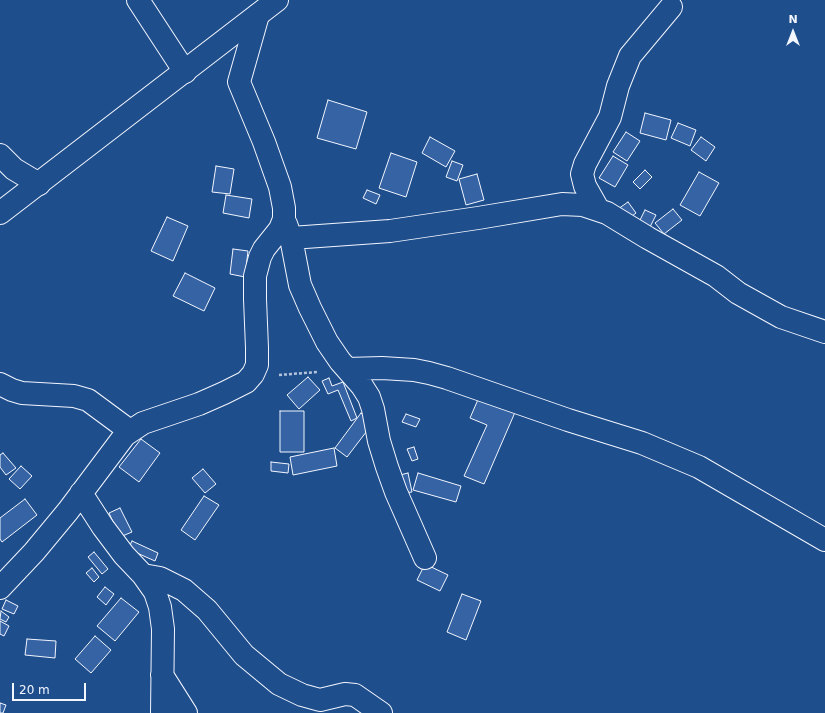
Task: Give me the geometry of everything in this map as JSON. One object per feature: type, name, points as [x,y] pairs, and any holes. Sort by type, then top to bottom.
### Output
[{"type":"street","points":[[138,0],[185,72]]},
{"type":"street","points":[[0,214],[277,0]]},
{"type":"street","points":[[598,209],[584,186],[582,174],[584,164],[610,117],[621,79],[630,56],[670,7]]},
{"type":"street","points":[[258,15],[238,82],[264,142],[280,187],[287,229],[300,285],[327,342],[362,386],[368,397],[373,409],[379,441],[387,467],[396,492],[425,558]]},
{"type":"street","points":[[0,155],[14,169],[39,184]]},
{"type":"street","points":[[0,588],[34,552],[124,435],[144,423],[199,404],[224,393],[246,382],[253,374],[257,365],[255,276],[260,257],[264,249],[280,229],[390,231],[562,204],[583,205],[607,213],[705,270],[757,304],[781,317],[825,332]]},
{"type":"street","points":[[347,369],[388,368],[429,373],[642,443],[699,467],[825,540]]},
{"type":"street","points":[[0,384],[22,393],[74,396],[88,400],[130,431]]},
{"type":"street","points":[[80,494],[124,555],[143,575],[155,592],[160,607],[163,629],[162,713]]},
{"type":"street","points":[[143,575],[160,578],[184,590],[207,610],[244,655],[279,684],[302,695],[320,700],[346,694],[355,695],[381,713]]},
{"type":"street","points":[[162,675],[186,713]]},
{"type":"path","points":[[253,374],[280,374],[347,369]]},
{"type":"building","points":[[328,100],[367,112],[356,149],[317,138]]},
{"type":"building","points":[[645,113],[671,120],[666,140],[640,133]]},
{"type":"building","points":[[678,123],[696,130],[690,146],[671,138]]},
{"type":"building","points":[[626,132],[640,141],[627,161],[613,152]]},
{"type":"building","points":[[430,137],[455,151],[446,167],[422,153]]},
{"type":"building","points":[[701,137],[715,147],[706,161],[691,150]]},
{"type":"building","points":[[391,153],[417,162],[406,197],[379,188]]},
{"type":"building","points":[[613,156],[628,165],[615,187],[599,178]]},
{"type":"building","points":[[452,161],[463,165],[457,181],[446,177]]},
{"type":"building","points":[[216,166],[234,169],[230,194],[212,192]]},
{"type":"building","points":[[645,170],[652,177],[640,189],[633,182]]},
{"type":"building","points":[[699,172],[719,183],[700,216],[680,205]]},
{"type":"building","points":[[477,174],[484,200],[466,205],[459,179]]},
{"type":"building","points":[[367,190],[380,195],[376,204],[363,198]]},
{"type":"building","points":[[226,195],[252,199],[249,218],[223,213]]},
{"type":"building","points":[[628,202],[636,213],[627,220],[618,209]]},
{"type":"building","points":[[673,209],[682,220],[664,234],[655,223]]},
{"type":"building","points":[[645,210],[656,215],[650,227],[639,222]]},
{"type":"building","points":[[167,217],[188,226],[173,261],[151,251]]},
{"type":"building","points":[[233,249],[248,251],[245,277],[230,274]]},
{"type":"building","points":[[185,273],[215,288],[204,311],[173,296]]},
{"type":"building","points":[[308,377],[320,390],[299,409],[287,395]]},
{"type":"building","points":[[329,378],[332,386],[343,382],[357,418],[351,421],[338,390],[328,394],[322,381]]},
{"type":"building","points":[[480,395],[516,410],[484,484],[464,476],[487,425],[470,418]]},
{"type":"building","points":[[280,411],[304,411],[304,452],[280,452]]},
{"type":"building","points":[[361,413],[373,423],[347,457],[335,448]]},
{"type":"building","points":[[406,414],[420,419],[416,427],[402,422]]},
{"type":"building","points":[[141,439],[160,453],[139,482],[119,467]]},
{"type":"building","points":[[414,447],[418,459],[412,461],[407,449]]},
{"type":"building","points":[[334,448],[337,466],[293,475],[290,457]]},
{"type":"building","points":[[3,453],[16,468],[6,475],[0,467],[0,455]]},
{"type":"building","points":[[271,462],[289,464],[288,473],[271,471]]},
{"type":"building","points":[[21,466],[32,476],[20,489],[9,479]]},
{"type":"building","points":[[203,469],[216,484],[205,493],[192,478]]},
{"type":"building","points":[[408,473],[412,492],[404,493],[400,475]]},
{"type":"building","points":[[418,473],[461,486],[456,502],[413,490]]},
{"type":"building","points":[[204,496],[219,505],[195,540],[181,530]]},
{"type":"building","points":[[25,499],[37,515],[2,542],[0,539],[0,518]]},
{"type":"building","points":[[120,508],[132,532],[120,537],[109,513]]},
{"type":"building","points":[[132,541],[158,553],[155,561],[128,549]]},
{"type":"building","points":[[94,552],[108,569],[102,574],[88,557]]},
{"type":"building","points":[[425,564],[448,575],[440,591],[417,580]]},
{"type":"building","points":[[92,568],[99,577],[94,582],[86,573]]},
{"type":"building","points":[[105,587],[114,594],[106,605],[97,597]]},
{"type":"building","points":[[462,594],[481,601],[466,640],[447,632]]},
{"type":"building","points":[[121,598],[139,612],[115,641],[97,626]]},
{"type":"building","points":[[6,600],[18,606],[14,614],[2,609]]},
{"type":"building","points":[[1,611],[9,617],[6,622],[0,619]]},
{"type":"building","points":[[0,621],[9,626],[4,636],[0,634]]},
{"type":"building","points":[[95,636],[111,650],[91,673],[75,659]]},
{"type":"building","points":[[27,639],[56,641],[55,658],[25,655]]},
{"type":"building","points":[[0,703],[6,705],[3,713],[0,713]]}]
